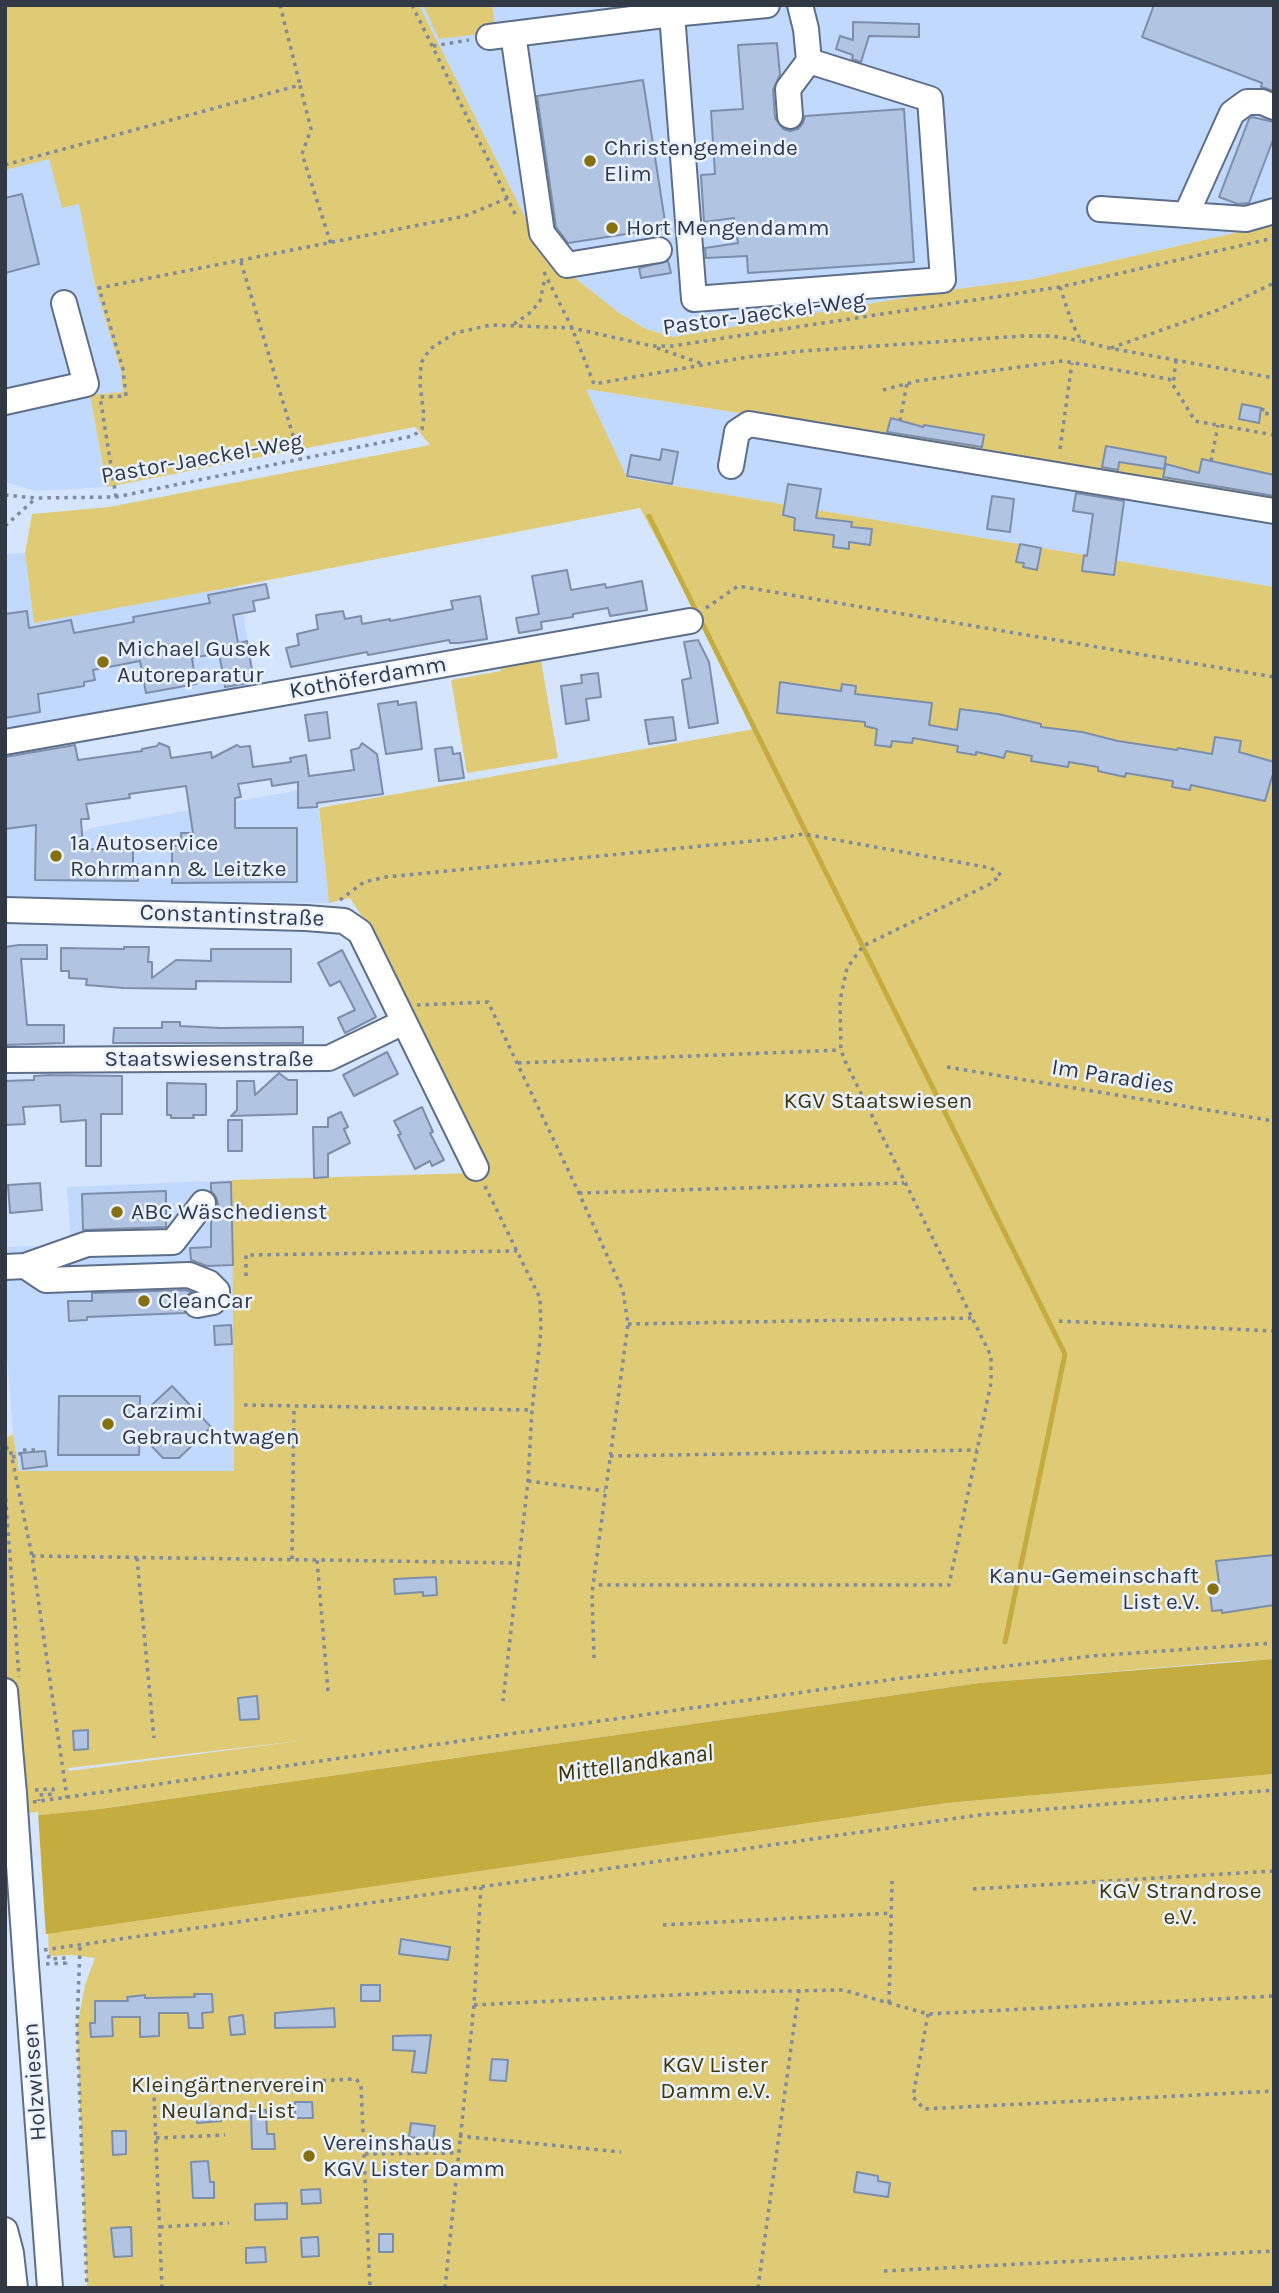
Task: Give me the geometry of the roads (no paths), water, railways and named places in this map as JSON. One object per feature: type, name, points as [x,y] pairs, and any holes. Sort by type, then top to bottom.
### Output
[{"type":"street","points":[[659,250],[567,265],[542,233],[501,35],[767,5]]},
{"type":"street","points":[[790,116],[788,89],[809,61],[806,29],[800,5]]},
{"type":"street","points":[[671,14],[694,299],[943,280],[930,99],[809,61]]},
{"type":"street","points":[[1186,215],[1232,113],[1247,102],[1262,102],[1274,107]]},
{"type":"street","points":[[1100,209],[1246,219],[1269,213],[1274,191]]},
{"type":"street","points":[[5,402],[86,384],[64,303]]},
{"type":"street","points":[[731,466],[737,432],[749,424],[1274,511]]},
{"type":"street","name":"Kothöferdamm","points":[[5,742],[695,617]]},
{"type":"street","name":"Constantinstraße","points":[[5,909],[326,918],[344,921],[360,932],[476,1168]]},
{"type":"street","name":"Staatswiesenstraße","points":[[5,1060],[329,1058],[401,1016]]},
{"type":"street","points":[[15,1266],[87,1244],[173,1242],[203,1203]]},
{"type":"street","points":[[15,1266],[47,1280],[189,1275],[209,1283],[216,1291],[217,1298],[213,1302],[197,1305]]},
{"type":"street","name":"Holzwiesen","points":[[12,1685],[28,1792],[19,1876],[37,1960],[50,2288]]},
{"type":"street","points":[[5,2230],[12,2253],[15,2288]]},
{"type":"water","name":"Mittellandkanal","points":[[1274,1659],[1274,1774],[947,1803],[5,1940],[12,1818],[100,1809],[979,1683]]},
{"type":"waterway","points":[[649,516],[1065,1354],[1005,1642]]},
{"type":"place","name":"Christengemeinde Elim","points":[[590,161]]},
{"type":"place","name":"Hort Mengendamm","points":[[612,228]]},
{"type":"place","name":"Michael Gusek Autoreparatur","points":[[103,662]]},
{"type":"place","name":"1a Autoservice Rohrmann & Leitzke","points":[[56,856]]},
{"type":"place","name":"ABC Wäschedienst","points":[[117,1212]]},
{"type":"place","name":"CleanCar","points":[[144,1301]]},
{"type":"place","name":"Carzimi Gebrauchtwagen","points":[[108,1424]]},
{"type":"place","name":"Kanu-Gemeinschaft List e.V.","points":[[1213,1589]]},
{"type":"place","name":"Vereinshaus KGV Lister Damm","points":[[309,2156]]},
{"type":"park label","name":"KGV Staatswiesen","points":[[878,1101]]},
{"type":"park label","name":"KGV Strandrose e.V.","points":[[1180,1904]]},
{"type":"park label","name":"KGV Lister Damm e.V.","points":[[715,2078]]},
{"type":"park label","name":"Kleingärtnerverein Neuland-List","points":[[228,2098]]}]
